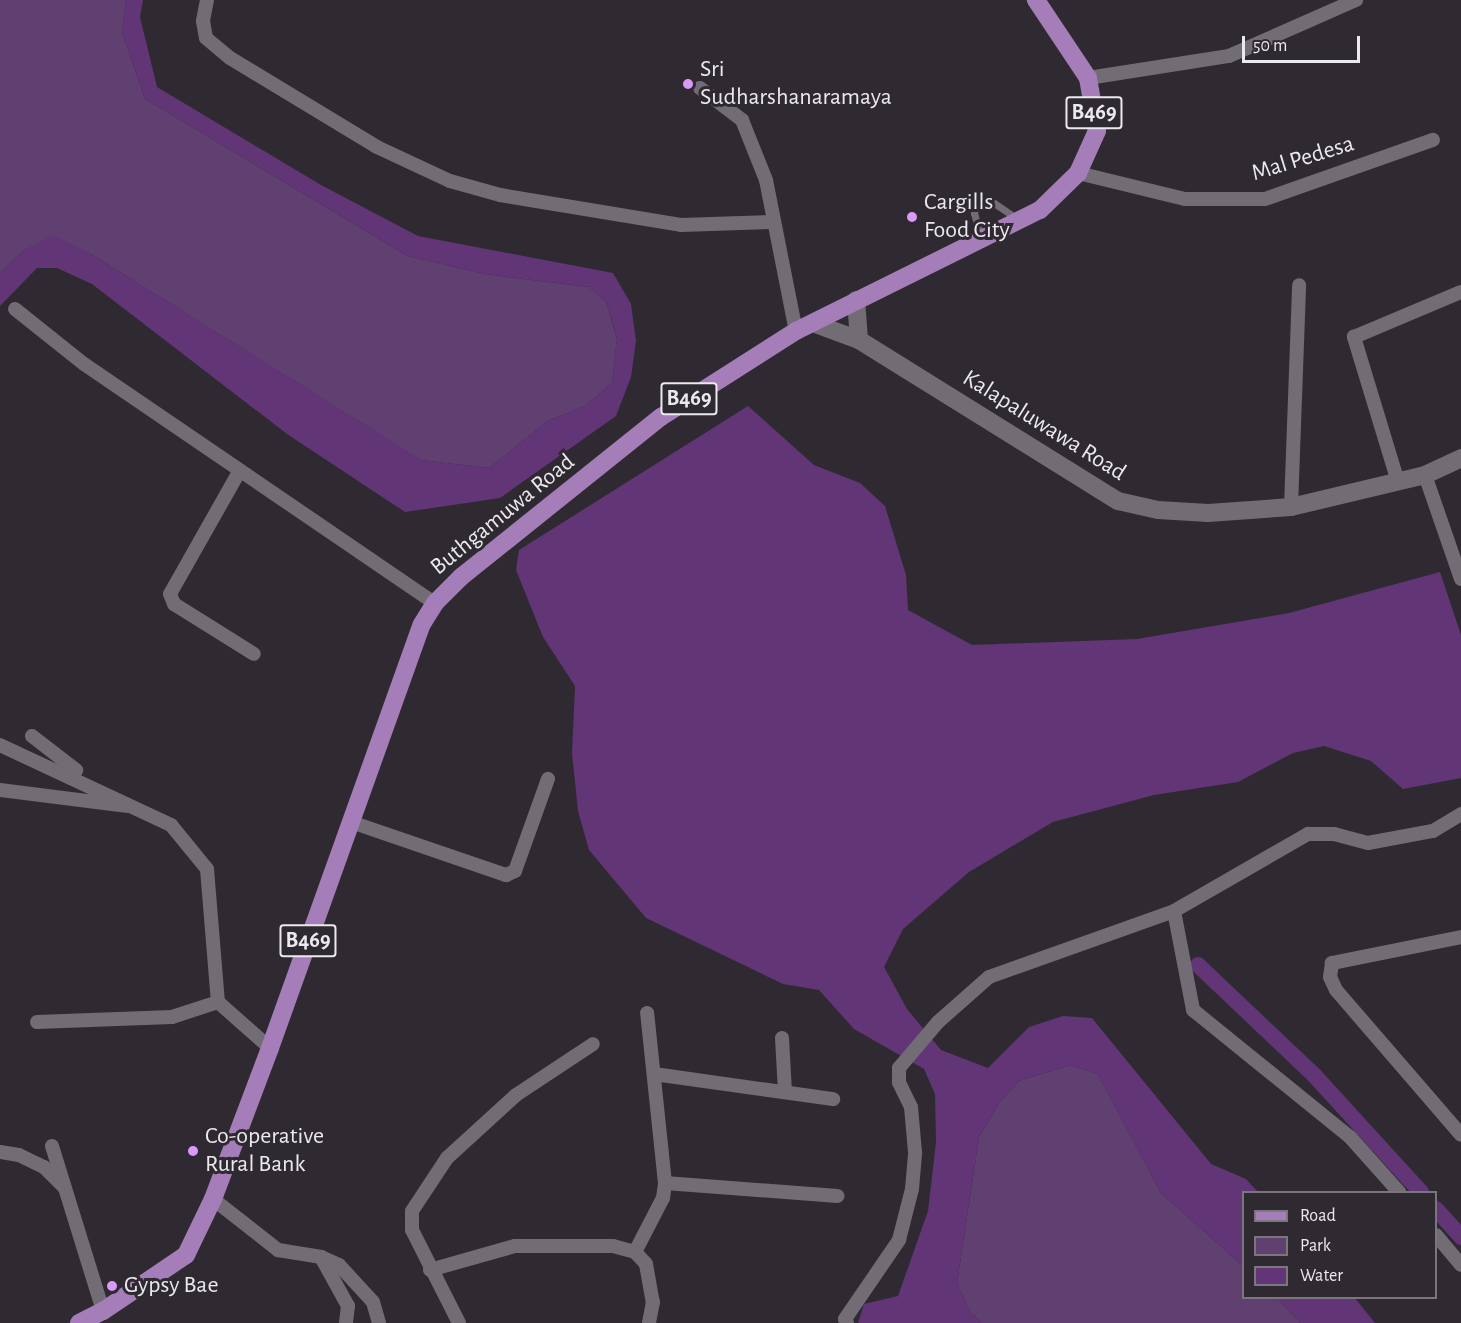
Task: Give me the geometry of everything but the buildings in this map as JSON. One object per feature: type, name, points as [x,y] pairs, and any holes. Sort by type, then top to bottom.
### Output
[{"type":"main road","name":"Buthgamuwa Road","points":[[79,1323],[104,1311],[186,1255],[213,1199],[270,1048],[422,624],[435,603],[461,577],[554,505],[661,417],[795,331],[1040,210],[1078,173],[1097,131],[1088,78],[1036,0]]},
{"type":"street","points":[[207,0],[203,21],[206,38],[230,58],[377,147],[450,181],[500,195],[681,225],[773,222]]},
{"type":"street","points":[[1088,78],[1229,56],[1356,0]]},
{"type":"street","points":[[700,88],[742,120],[766,180],[795,331]]},
{"type":"street","name":"Mal Pedesa","points":[[1078,173],[1185,200],[1265,199],[1433,140]]},
{"type":"street","points":[[1291,507],[1299,285]]},
{"type":"street","points":[[1398,482],[1354,338],[1461,292]]},
{"type":"street","points":[[856,300],[859,340]]},
{"type":"street","points":[[15,309],[84,364],[239,472],[435,603]]},
{"type":"street","name":"Kalapaluwawa Road","points":[[813,323],[859,340],[1118,501],[1158,510],[1208,513],[1291,507],[1425,475],[1461,458]]},
{"type":"street","points":[[239,472],[170,594],[174,604],[254,654]]},
{"type":"street","points":[[1425,475],[1461,579]]},
{"type":"street","points":[[32,736],[64,764],[134,800],[142,809]]},
{"type":"street","points":[[0,745],[142,809],[171,825],[207,869],[218,1002],[270,1048]]},
{"type":"street","points":[[351,822],[506,875],[515,871],[548,779]]},
{"type":"street","points":[[0,790],[142,809]]},
{"type":"street","points":[[847,1323],[845,1319],[899,1240],[912,1189],[915,1152],[911,1107],[899,1082],[899,1068],[938,1022],[989,977],[1174,910],[1308,834],[1334,834],[1368,843],[1433,831],[1461,814]]},
{"type":"street","points":[[1174,910],[1193,1010],[1350,1137],[1397,1191]]},
{"type":"street","points":[[1461,937],[1332,963],[1330,977],[1336,990],[1461,1135]]},
{"type":"street","points":[[37,1022],[172,1017],[218,1002]]},
{"type":"street","points":[[635,1252],[663,1198],[665,1183],[647,1013]]},
{"type":"street","points":[[782,1038],[784,1092]]},
{"type":"street","points":[[459,1323],[429,1270],[412,1230],[412,1211],[447,1158],[516,1095],[593,1044]]},
{"type":"street","points":[[654,1074],[833,1098]]},
{"type":"street","points":[[52,1146],[104,1311]]},
{"type":"street","points":[[0,1152],[44,1167],[66,1188]]},
{"type":"street","points":[[665,1183],[838,1196]]},
{"type":"street","points":[[213,1199],[278,1250],[321,1257],[339,1265],[373,1302],[380,1323]]},
{"type":"street","points":[[1437,1236],[1461,1265]]},
{"type":"street","points":[[429,1270],[515,1246],[613,1246],[635,1252],[646,1264],[653,1302],[649,1323]]},
{"type":"street","points":[[321,1257],[348,1306],[346,1323]]},
{"type":"lane","points":[[981,239],[974,213],[977,204],[987,200],[1018,220]]},
{"type":"green space","points":[[0,0],[126,0],[122,32],[145,99],[408,256],[485,274],[589,287],[606,302],[617,339],[612,383],[585,406],[548,421],[489,468],[421,460],[91,254],[24,250],[0,273]]},
{"type":"green space","points":[[1070,1065],[1098,1074],[1161,1193],[1242,1265],[1242,1299],[1279,1299],[1300,1323],[982,1323],[970,1312],[957,1283],[979,1137],[999,1103],[1019,1081]]},
{"type":"water","points":[[126,0],[143,0],[140,17],[157,87],[321,185],[418,236],[613,273],[631,304],[636,341],[631,377],[616,416],[500,498],[405,512],[287,434],[92,284],[57,268],[37,268],[0,306],[0,273],[24,250],[53,235],[91,254],[422,460],[489,468],[548,421],[585,406],[612,383],[617,338],[606,302],[589,287],[485,274],[408,256],[145,99],[122,32]]},
{"type":"water","points":[[748,406],[814,465],[860,483],[885,506],[906,575],[908,610],[972,645],[1137,639],[1289,613],[1440,572],[1461,635],[1461,778],[1403,789],[1371,761],[1324,746],[1293,753],[1238,782],[1154,795],[1053,822],[969,872],[903,929],[884,967],[907,1009],[941,1050],[988,1068],[1029,1027],[1063,1016],[1092,1018],[1211,1164],[1246,1179],[1257,1191],[1242,1191],[1242,1265],[1161,1193],[1098,1074],[1070,1065],[1019,1081],[999,1103],[979,1137],[957,1283],[970,1312],[982,1323],[858,1323],[864,1304],[898,1296],[928,1211],[936,1142],[935,1094],[924,1069],[854,1029],[819,990],[783,984],[646,918],[589,850],[578,811],[572,753],[575,686],[543,637],[516,570],[519,550]]},
{"type":"water","points":[[1279,1299],[1356,1299],[1375,1323],[1300,1323]]},
{"type":"waterway","points":[[1198,965],[1314,1075],[1420,1191]]},
{"type":"waterway","points":[[1437,1210],[1461,1237]]},
{"type":"place","name":"Sri Sudharshanaramaya","points":[[688,84]]},
{"type":"place","name":"Cargills Food City","points":[[912,217]]},
{"type":"place","name":"Co-operative Rural Bank","points":[[193,1151]]},
{"type":"place","name":"Gypsy Bae","points":[[112,1286]]}]
